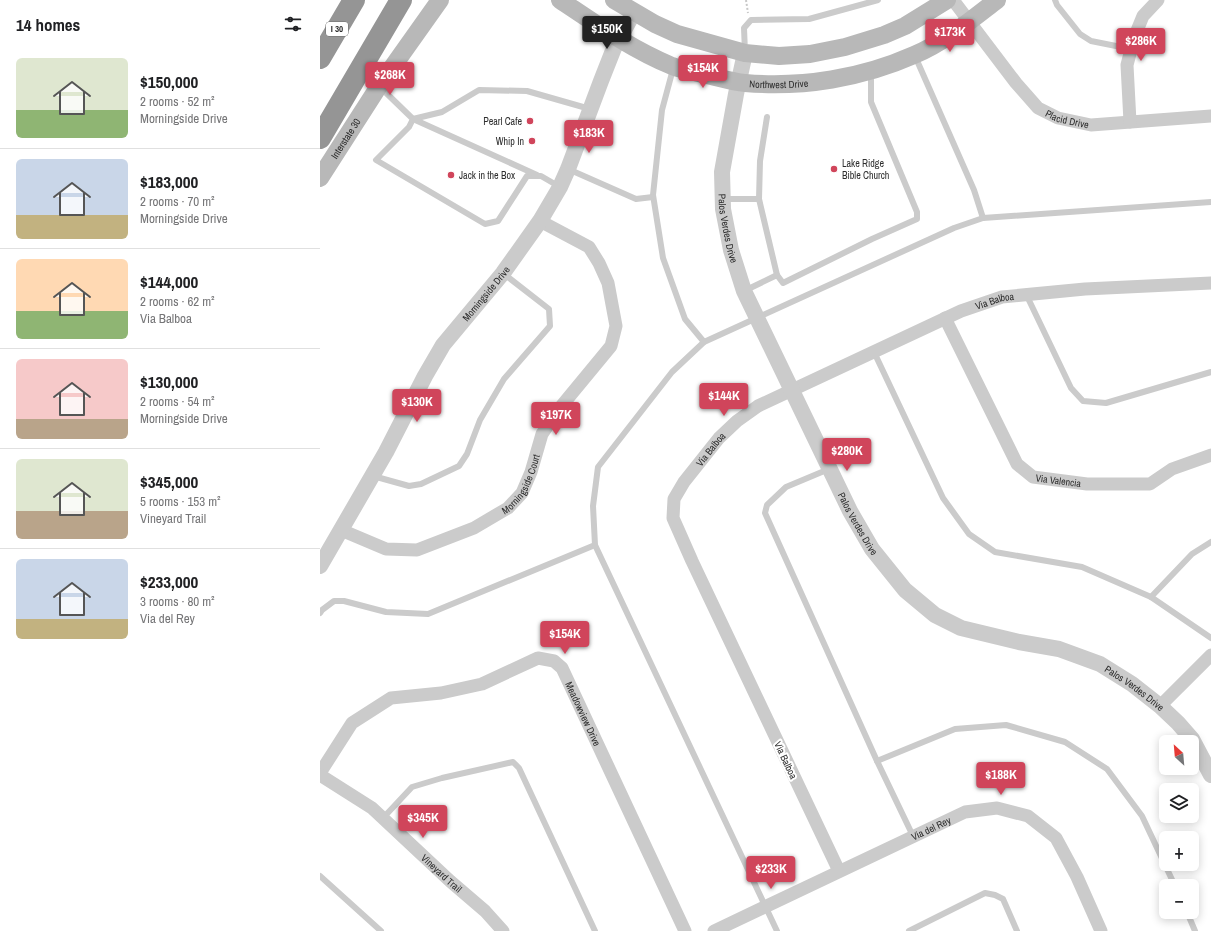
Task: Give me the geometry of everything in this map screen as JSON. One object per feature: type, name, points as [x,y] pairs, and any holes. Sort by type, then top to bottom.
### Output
[{"type":"highway","name":"I 30","points":[[320,58],[354,0]]},
{"type":"highway","points":[[320,138],[401,0]]},
{"type":"main road","name":"Interstate 30","points":[[320,178],[379,86],[440,0]]},
{"type":"main road","name":"Northwest Drive","points":[[560,0],[618,39],[674,66],[739,82],[781,84],[831,80],[871,70],[914,55],[942,40],[969,22],[997,0]]},
{"type":"main road","points":[[614,0],[677,34],[745,53],[779,56],[810,54],[845,47],[884,35],[905,26],[947,0]]},
{"type":"street","name":"Placid Drive","points":[[953,0],[1016,83],[1038,108],[1058,118],[1091,125],[1211,116]]},
{"type":"street","points":[[1130,122],[1127,65],[1134,38],[1143,16],[1158,0]]},
{"type":"street","name":"Morningside Drive","points":[[320,566],[373,476],[443,344],[503,273],[540,221],[560,187],[618,39],[634,12]]},
{"type":"street","name":"Palos Verdes Drive","points":[[745,53],[722,172],[722,199],[730,250],[744,291],[793,390],[850,512],[872,549],[905,590],[935,616],[961,628],[1019,642],[1059,648],[1100,664],[1132,684],[1160,706],[1192,739],[1211,775]]},
{"type":"street","name":"Morningside Court","points":[[341,530],[386,549],[417,550],[474,528],[508,508],[522,493],[531,472],[542,434],[559,410],[611,346],[616,326],[608,283],[589,247],[540,221]]},
{"type":"street","name":"Via Balboa","points":[[839,871],[673,518],[674,499],[684,482],[719,438],[737,421],[758,406],[961,311],[1002,296],[1211,283]]},
{"type":"street","name":"Via Valencia","points":[[945,318],[1017,464],[1033,477],[1087,484],[1150,484],[1172,469],[1211,455]]},
{"type":"street","points":[[1160,706],[1211,655]]},
{"type":"street","name":"Meadowview Drive","points":[[320,774],[352,723],[392,698],[441,693],[482,684],[538,658],[554,661],[562,668],[685,931]]},
{"type":"street","name":"Vineyard Trail","points":[[320,774],[372,808],[450,881],[485,911],[503,931]]},
{"type":"street","name":"Via del Rey","points":[[714,931],[965,812],[997,808],[1028,816],[1056,838],[1101,931]]},
{"type":"lane","points":[[745,53],[744,28],[751,20],[808,19],[878,0]]},
{"type":"lane","points":[[1055,0],[1057,5],[1080,34],[1091,41],[1131,49]]},
{"type":"lane","points":[[914,55],[974,190],[983,218]]},
{"type":"lane","points":[[674,66],[662,110],[653,198],[663,258],[685,319],[704,342]]},
{"type":"lane","points":[[767,117],[760,161],[759,199],[777,275],[782,283],[872,239],[917,219],[918,212],[871,102],[871,70]]},
{"type":"lane","points":[[379,86],[413,119],[541,176],[560,187]]},
{"type":"lane","points":[[541,176],[527,176],[498,221],[485,224],[376,160],[409,127],[413,119],[442,112],[478,90],[527,91],[591,109]]},
{"type":"lane","points":[[568,169],[636,199],[653,198]]},
{"type":"lane","points":[[722,199],[759,199]]},
{"type":"lane","points":[[776,931],[595,544],[593,506],[598,467],[672,372],[704,342],[954,228],[983,218],[1211,202]]},
{"type":"lane","points":[[373,476],[409,486],[421,484],[459,466],[467,454],[480,420],[504,379],[550,326],[548,309],[503,273]]},
{"type":"lane","points":[[744,291],[777,275]]},
{"type":"lane","points":[[1026,294],[1071,388],[1083,401],[1106,403],[1211,372]]},
{"type":"lane","points":[[874,352],[943,498],[969,534],[995,552],[1082,568],[1151,597],[1211,638]]},
{"type":"lane","points":[[829,468],[786,487],[767,505],[765,513],[877,761],[913,836]]},
{"type":"lane","points":[[1151,597],[1192,554],[1211,542]]},
{"type":"lane","points":[[320,613],[334,601],[344,601],[386,612],[428,614],[595,544]]},
{"type":"lane","points":[[877,761],[955,729],[1006,725],[1066,742],[1108,769],[1142,816],[1171,879]]},
{"type":"lane","points":[[383,818],[412,787],[442,778],[513,762],[519,768],[595,931]]},
{"type":"lane","points":[[320,876],[382,931]]},
{"type":"lane","points":[[909,931],[985,893],[1003,900],[1017,931]]},
{"type":"lane","points":[[1190,919],[1195,931]]},
{"type":"place","name":"Pearl Cafe","points":[[530,121]]},
{"type":"place","name":"Whip In","points":[[532,141]]},
{"type":"place","name":"Lake Ridge Bible Church","points":[[834,169]]},
{"type":"place","name":"Jack in the Box","points":[[451,175]]}]
